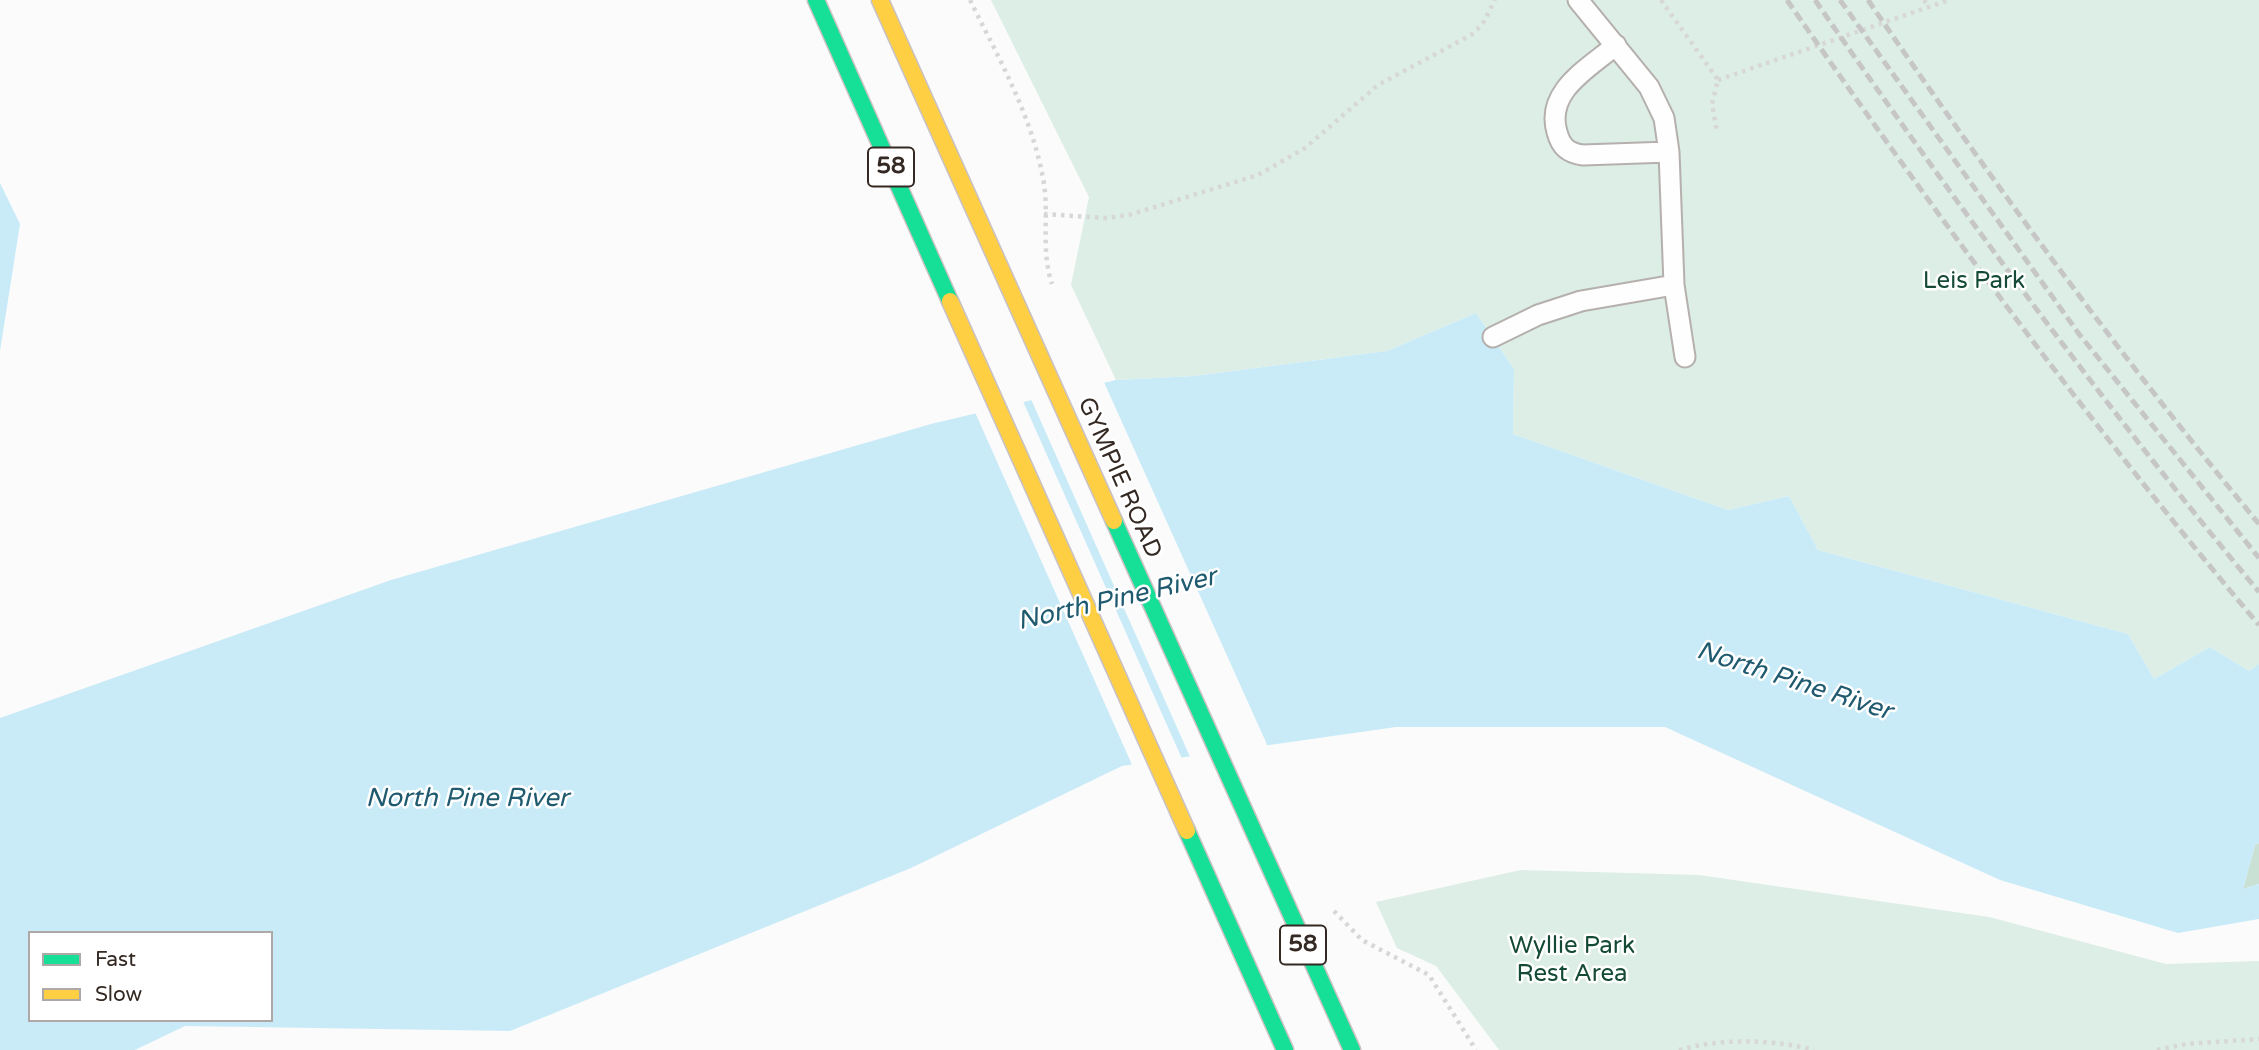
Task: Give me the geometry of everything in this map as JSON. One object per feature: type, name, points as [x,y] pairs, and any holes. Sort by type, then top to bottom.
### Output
[{"type":"highway","name":"58","points":[[816,0],[1285,1050]]},
{"type":"highway","name":"GYMPIE ROAD","points":[[880,0],[1352,1050]]},
{"type":"lane","points":[[1578,0],[1616,45],[1657,102],[1664,118],[1669,152],[1674,285],[1685,357]]},
{"type":"lane","points":[[1616,45],[1559,96],[1554,115],[1560,142],[1569,152],[1583,155],[1669,152]]},
{"type":"lane","points":[[1493,337],[1538,315],[1581,301],[1674,285]]},
{"type":"path","points":[[970,0],[1018,100],[1038,152],[1044,182],[1046,262],[1056,294]]},
{"type":"path","points":[[1044,214],[1105,218],[1129,215],[1258,175],[1305,148],[1378,85],[1460,43],[1482,24],[1495,0]]},
{"type":"path","points":[[1661,0],[1718,80],[1712,104],[1717,132]]},
{"type":"path","points":[[1924,0],[1928,6]]},
{"type":"path","points":[[1718,80],[1949,0]]},
{"type":"path","points":[[1330,904],[1362,940],[1429,975],[1476,1050]]},
{"type":"path","points":[[2157,1050],[2186,1044],[2259,1039]]},
{"type":"path","points":[[1679,1050],[1739,1042],[1768,1042],[1814,1050]]},
{"type":"green space","name":"Leis Park","points":[[991,0],[2259,0],[2259,664],[2249,671],[2210,647],[2154,679],[2128,634],[1818,550],[1789,496],[1728,510],[1513,434],[1514,369],[1476,313],[1387,351],[1194,376],[1116,380],[1071,285],[1089,197]]},
{"type":"green space","points":[[2259,843],[2259,884],[2243,889],[2255,845]]},
{"type":"green space","name":"Wyllie Park Rest Area","points":[[1521,870],[1699,875],[1989,917],[2166,964],[2259,961],[2259,1050],[1499,1050],[1436,966],[1397,948],[1376,902]]},
{"type":"water","points":[[0,183],[20,224],[0,351]]},
{"type":"water","name":"North Pine River","points":[[1476,313],[1514,369],[1513,434],[1728,510],[1789,496],[1818,550],[2128,634],[2154,679],[2210,647],[2249,671],[2259,664],[2259,843],[2255,845],[2243,889],[2259,884],[2259,919],[2178,933],[2000,880],[1665,727],[1396,727],[1122,766],[911,868],[510,1031],[185,1026],[135,1050],[0,1050],[0,718],[391,580],[931,424],[1116,380],[1194,376],[1387,351]]},
{"type":"pier","points":[[1103,380],[1269,749],[1191,759],[1030,397]]},
{"type":"pier","points":[[1022,399],[1183,761],[1133,767],[974,410]]},
{"type":"railway","points":[[1787,0],[2016,318],[2135,473],[2259,625]]},
{"type":"railway","points":[[1815,0],[1922,152],[2086,375],[2259,592]]},
{"type":"railway","points":[[1840,0],[2079,334],[2259,558]]},
{"type":"railway","points":[[1868,0],[2057,266],[2207,461],[2259,524]]},
{"type":"traffic: fast","points":[[816,0],[950,301]]},
{"type":"traffic: fast","points":[[1114,521],[1352,1050]]},
{"type":"traffic: fast","points":[[1187,831],[1285,1050]]},
{"type":"traffic: slow","points":[[880,0],[1114,521]]},
{"type":"traffic: slow","points":[[950,301],[1187,831]]}]
